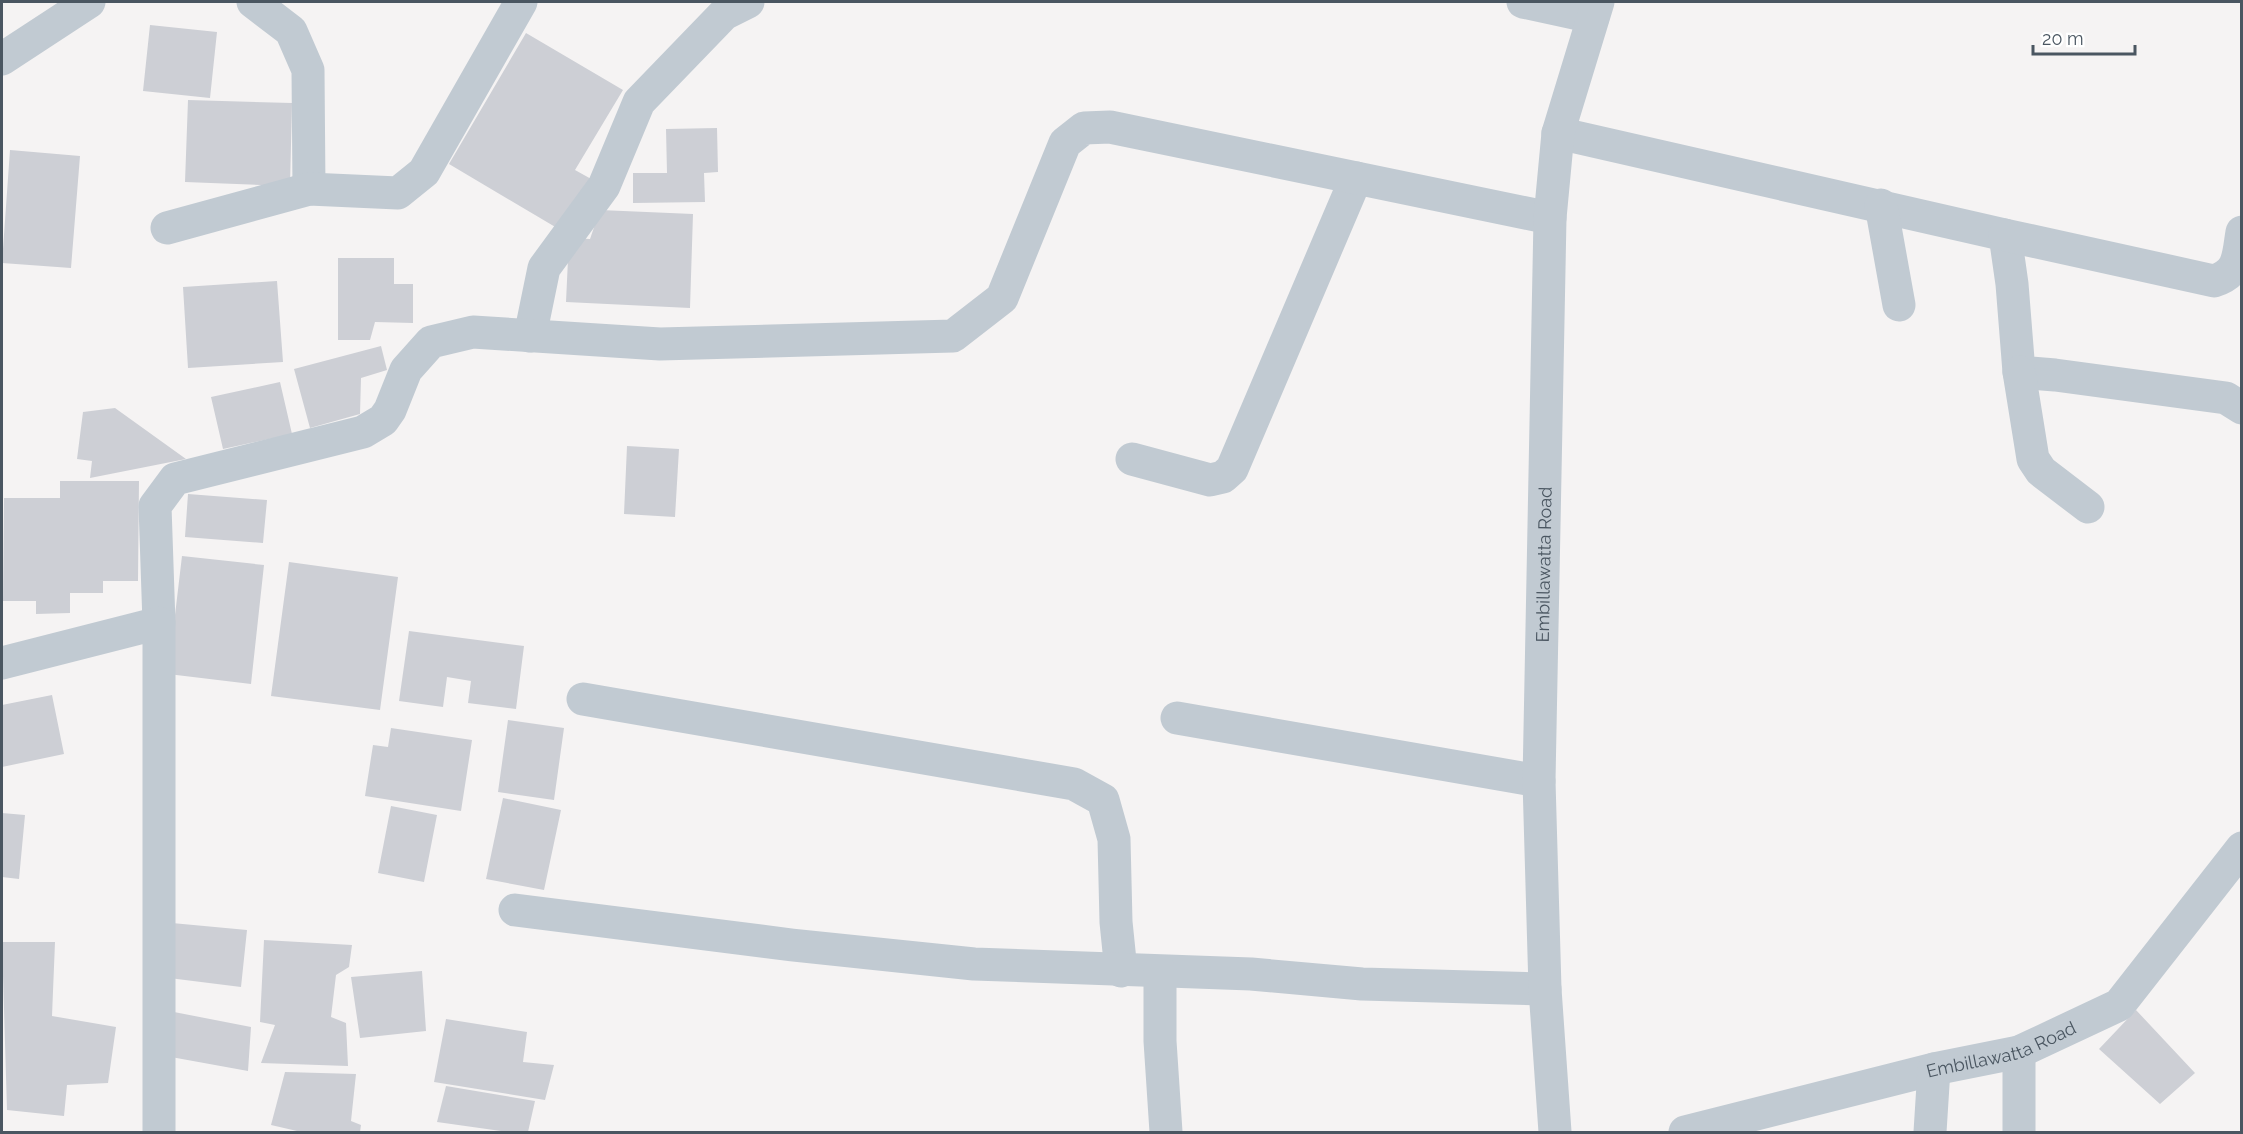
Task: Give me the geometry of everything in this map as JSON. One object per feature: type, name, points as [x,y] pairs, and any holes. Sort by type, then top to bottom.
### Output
[{"type":"street","points":[[2,59],[89,2]]},
{"type":"street","points":[[253,2],[291,31],[308,70],[309,189]]},
{"type":"street","points":[[167,228],[309,189],[398,193],[424,172],[521,2]]},
{"type":"street","points":[[530,336],[544,268],[604,186],[639,102],[724,14],[748,2]]},
{"type":"street","points":[[1523,2],[1596,9]]},
{"type":"street","name":"Embillawatta Road","points":[[1555,1132],[1545,989],[1539,780],[1550,218],[1558,133],[1596,9]]},
{"type":"street","points":[[159,1132],[159,623],[155,506],[175,479],[363,432],[383,420],[390,410],[406,370],[431,342],[473,332],[660,344],[953,336],[1002,298],[1065,143],[1084,128],[1110,127],[1550,218]]},
{"type":"street","points":[[1558,133],[2214,281],[2227,277],[2238,262],[2241,232]]},
{"type":"street","points":[[1132,459],[1210,480],[1222,477],[1232,469],[1356,178]]},
{"type":"street","points":[[1881,205],[1899,305]]},
{"type":"street","points":[[2005,235],[2012,284],[2019,372],[2033,459],[2041,471],[2088,507]]},
{"type":"street","points":[[2019,372],[2226,398],[2241,408]]},
{"type":"street","points":[[2,663],[159,623]]},
{"type":"street","points":[[583,699],[1074,784],[1103,800],[1114,839],[1116,922],[1121,971]]},
{"type":"street","points":[[1177,718],[1539,780]]},
{"type":"street","name":"Embillawatta Road","points":[[1685,1132],[1934,1069],[2019,1052],[2119,1005],[2241,848]]},
{"type":"street","points":[[515,910],[792,945],[974,964],[1251,974],[1362,984],[1545,989]]},
{"type":"street","points":[[1160,972],[1160,1041],[1166,1132]]},
{"type":"street","points":[[2019,1052],[2019,1132]]},
{"type":"street","points":[[1930,1132],[1934,1069]]},
{"type":"building","points":[[150,25],[217,32],[210,98],[143,91]]},
{"type":"building","points":[[526,33],[623,90],[575,170],[602,185],[557,228],[449,164]]},
{"type":"building","points":[[188,100],[292,103],[290,186],[185,182]]},
{"type":"building","points":[[717,128],[718,172],[704,173],[705,202],[633,203],[633,173],[667,173],[666,129]]},
{"type":"building","points":[[10,150],[80,156],[71,268],[2,263]]},
{"type":"building","points":[[600,210],[693,214],[690,308],[566,302],[569,238],[590,239]]},
{"type":"building","points":[[338,258],[394,258],[394,284],[413,284],[413,323],[375,322],[370,340],[338,340]]},
{"type":"building","points":[[277,281],[283,362],[188,368],[183,287]]},
{"type":"building","points":[[381,346],[387,370],[361,378],[360,414],[310,428],[294,369]]},
{"type":"building","points":[[280,382],[292,434],[223,449],[211,397]]},
{"type":"building","points":[[115,408],[186,459],[90,478],[92,461],[77,459],[83,412]]},
{"type":"building","points":[[627,446],[679,449],[675,517],[624,514]]},
{"type":"building","points":[[60,481],[139,481],[138,581],[103,581],[103,593],[70,593],[70,613],[36,614],[36,601],[3,601],[4,498],[60,498]]},
{"type":"building","points":[[188,494],[267,500],[263,543],[185,537]]},
{"type":"building","points":[[182,556],[264,565],[251,684],[168,674]]},
{"type":"building","points":[[289,562],[398,577],[380,710],[271,696]]},
{"type":"building","points":[[409,631],[524,646],[516,709],[468,703],[471,681],[447,677],[443,707],[399,701]]},
{"type":"building","points":[[52,695],[64,754],[2,767],[2,705]]},
{"type":"building","points":[[508,720],[564,728],[554,800],[498,792]]},
{"type":"building","points":[[391,728],[472,740],[461,811],[365,796],[373,745],[388,747]]},
{"type":"building","points":[[503,798],[561,810],[544,890],[486,879]]},
{"type":"building","points":[[391,806],[437,815],[424,882],[378,873]]},
{"type":"building","points":[[2,813],[25,815],[19,879],[2,877]]},
{"type":"building","points":[[172,923],[247,930],[241,987],[169,978]]},
{"type":"building","points":[[264,940],[352,945],[349,967],[336,975],[331,1017],[346,1023],[348,1066],[261,1063],[275,1025],[260,1022]]},
{"type":"building","points":[[2,942],[55,942],[52,1016],[116,1027],[108,1083],[67,1085],[64,1116],[7,1110]]},
{"type":"building","points":[[422,971],[426,1031],[360,1038],[351,977]]},
{"type":"building","points":[[2136,1010],[2195,1073],[2160,1104],[2099,1049]]},
{"type":"building","points":[[174,1012],[251,1027],[248,1071],[171,1057]]},
{"type":"building","points":[[446,1019],[527,1032],[523,1062],[554,1065],[545,1100],[434,1082]]},
{"type":"building","points":[[285,1072],[356,1074],[351,1121],[361,1125],[360,1132],[297,1131],[271,1125]]},
{"type":"building","points":[[446,1086],[535,1101],[528,1132],[508,1132],[437,1122]]}]
